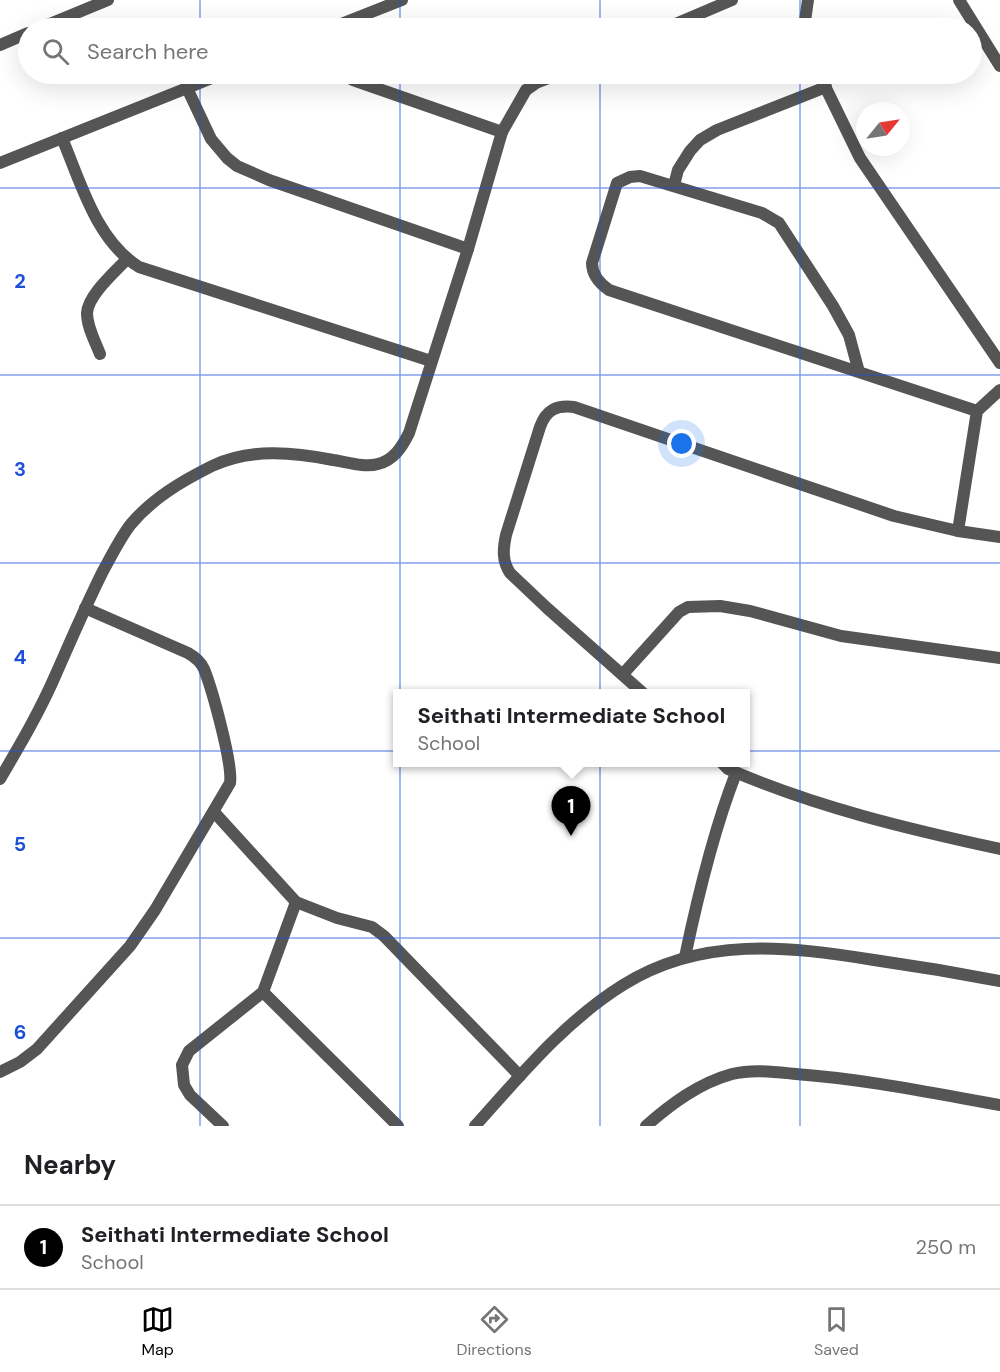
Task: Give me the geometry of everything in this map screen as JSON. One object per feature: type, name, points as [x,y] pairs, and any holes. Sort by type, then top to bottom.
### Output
[{"type":"street","points":[[64,18],[108,0]]},
{"type":"street","points":[[356,18],[402,0]]},
{"type":"street","points":[[690,18],[732,0]]},
{"type":"street","points":[[805,18],[808,0]]},
{"type":"street","points":[[959,0],[970,18]]},
{"type":"street","points":[[0,45],[18,37]]},
{"type":"street","points":[[982,37],[1000,66]]},
{"type":"street","points":[[0,163],[197,84]]},
{"type":"street","points":[[364,84],[502,132]]},
{"type":"street","points":[[1,775],[38,712],[85,608],[122,537],[131,524],[171,488],[215,465],[247,455],[296,453],[359,465],[377,465],[391,459],[402,448],[409,434],[468,249],[502,132],[526,90],[535,84]]},
{"type":"street","points":[[824,84],[860,158],[1000,363]]},
{"type":"street","points":[[674,185],[678,170],[700,140],[717,130],[826,87]]},
{"type":"street","points":[[187,88],[211,139],[237,166],[269,180],[468,249]]},
{"type":"street","points":[[62,138],[98,221],[112,243],[127,259],[139,267],[431,361]]},
{"type":"street","points":[[859,372],[842,320],[779,224],[762,213],[640,176],[630,177],[617,183],[592,263],[594,275],[603,286],[631,299],[977,411]]},
{"type":"street","points":[[100,354],[87,311],[95,294],[127,259]]},
{"type":"street","points":[[958,531],[977,411],[1000,390]]},
{"type":"street","points":[[640,689],[547,608],[506,567],[503,549],[506,535],[544,416],[555,408],[574,407],[894,516],[958,531],[1000,537]]},
{"type":"street","points":[[623,674],[679,612],[688,607],[700,605],[750,611],[841,636],[1000,658]]},
{"type":"street","points":[[0,1072],[20,1062],[37,1048],[130,946],[155,910],[230,783],[231,774],[203,667],[188,652],[85,608]]},
{"type":"street","points":[[725,767],[791,795],[887,822],[1000,849]]},
{"type":"street","points":[[685,957],[705,870],[726,798],[736,773]]},
{"type":"street","points":[[214,812],[296,902],[337,918],[372,927],[384,936],[520,1076]]},
{"type":"street","points":[[223,1126],[190,1095],[184,1085],[182,1065],[189,1051],[263,992],[296,902]]},
{"type":"street","points":[[474,1126],[567,1028],[622,985],[655,968],[685,957],[715,951],[762,947],[817,951],[1000,981]]},
{"type":"street","points":[[263,992],[398,1126]]},
{"type":"street","points":[[646,1126],[695,1089],[734,1073],[760,1071],[818,1075],[1000,1105]]},
{"type":"place","name":"Seithati Intermediate School","points":[[571,836]]}]
